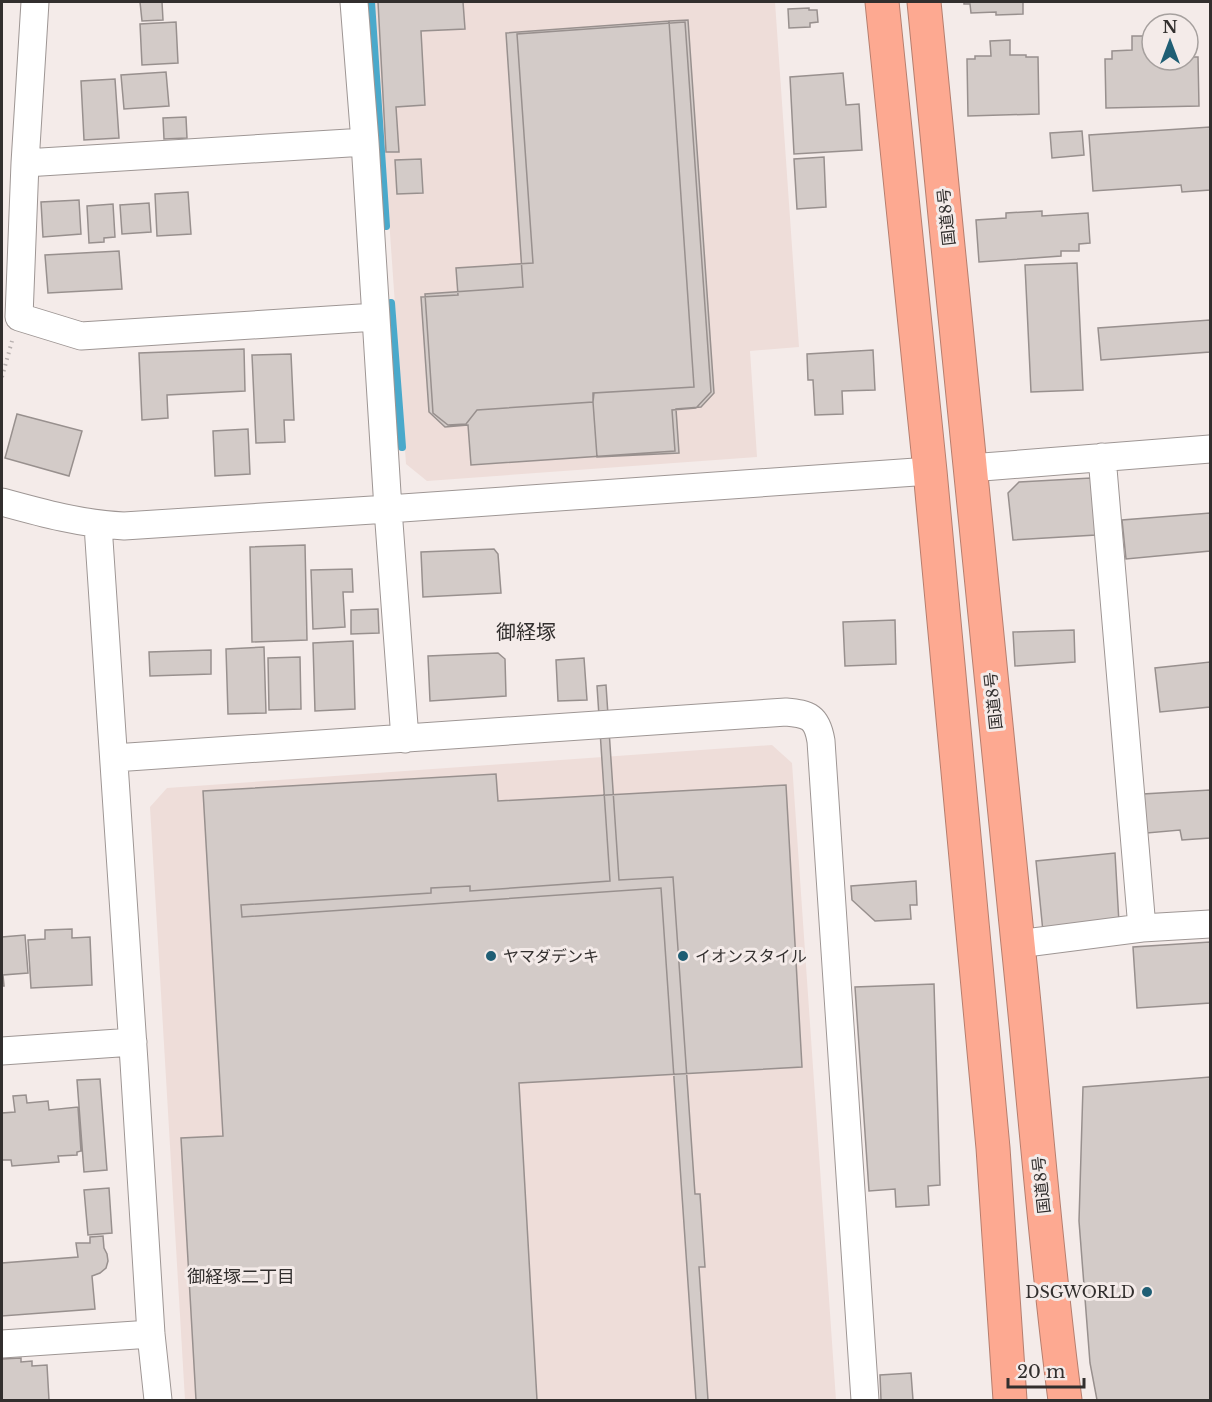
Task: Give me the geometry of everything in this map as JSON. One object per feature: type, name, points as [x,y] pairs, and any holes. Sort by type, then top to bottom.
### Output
[{"type":"highway","points":[[882,2],[930,471],[993,1148],[1010,1401]]},
{"type":"highway","name":"国道8号","points":[[924,2],[1054,1316],[1065,1401]]},
{"type":"street","points":[[35,2],[18,317],[81,336],[376,317]]},
{"type":"street","points":[[354,2],[405,739]]},
{"type":"street","points":[[25,163],[364,141]]},
{"type":"street","points":[[970,468],[1210,449]]},
{"type":"street","points":[[1102,457],[1142,928]]},
{"type":"street","points":[[2,502],[67,519],[98,525],[124,526],[930,471]]},
{"type":"street","points":[[98,525],[158,1401]]},
{"type":"street","points":[[114,758],[786,712],[812,718],[819,729],[821,741],[865,1401]]},
{"type":"street","points":[[1018,944],[1142,928],[1210,924]]},
{"type":"street","points":[[2,1051],[133,1042]]},
{"type":"street","points":[[2,1344],[152,1334]]},
{"type":"path","points":[[2,377],[18,317]]},
{"type":"shaded area","points":[[374,2],[775,2],[799,347],[750,351],[757,457],[427,481],[406,464]]},
{"type":"shaded area","points":[[772,745],[792,763],[836,1400],[185,1400],[150,807],[167,788]]},
{"type":"building","points":[[140,2],[162,2],[163,20],[142,21]]},
{"type":"building","points":[[378,2],[463,2],[465,29],[421,31],[425,105],[396,107],[399,152],[386,152]]},
{"type":"building","points":[[964,2],[1023,2],[1023,14],[971,13],[970,4],[964,4]]},
{"type":"building","points":[[809,8],[809,10],[817,10],[818,22],[810,23],[810,27],[789,28],[788,9]]},
{"type":"building","points":[[688,20],[714,393],[701,407],[676,409],[679,453],[597,457],[594,393],[694,387],[669,21]]},
{"type":"building","points":[[669,21],[694,387],[593,393],[593,402],[477,410],[466,424],[448,425],[433,413],[425,294],[523,287],[506,33]]},
{"type":"building","points":[[176,22],[178,63],[142,65],[140,24]]},
{"type":"building","points":[[685,22],[711,392],[696,408],[672,410],[675,451],[471,465],[468,425],[445,427],[429,412],[421,297],[458,295],[456,268],[533,263],[517,34]]},
{"type":"building","points":[[1132,36],[1140,36],[1140,72],[1198,72],[1199,106],[1106,108],[1105,59],[1112,59],[1112,51],[1132,50]]},
{"type":"building","points":[[1010,40],[1010,55],[1038,57],[1039,114],[968,116],[967,59],[975,59],[975,56],[991,56],[990,41]]},
{"type":"building","points":[[166,72],[169,106],[124,109],[121,75]]},
{"type":"building","points":[[843,73],[846,105],[859,104],[862,150],[794,154],[790,77]]},
{"type":"building","points":[[115,79],[119,138],[84,140],[81,81]]},
{"type":"building","points":[[186,117],[187,138],[164,139],[163,118]]},
{"type":"building","points":[[1210,127],[1210,190],[1182,192],[1181,185],[1093,191],[1089,135]]},
{"type":"building","points":[[1082,131],[1084,155],[1052,158],[1050,133]]},
{"type":"building","points":[[824,157],[826,207],[797,209],[794,159]]},
{"type":"building","points":[[421,159],[423,193],[397,194],[395,160]]},
{"type":"building","points":[[188,192],[191,234],[157,236],[155,194]]},
{"type":"building","points":[[79,200],[81,234],[43,237],[41,202]]},
{"type":"building","points":[[149,203],[151,232],[122,234],[120,205]]},
{"type":"building","points":[[113,204],[115,237],[104,238],[104,242],[89,243],[87,206]]},
{"type":"building","points":[[1042,211],[1042,216],[1088,213],[1090,243],[1079,244],[1079,251],[1061,251],[1061,256],[979,262],[976,220],[1006,218],[1006,213]]},
{"type":"building","points":[[119,251],[122,289],[48,293],[45,255]]},
{"type":"building","points":[[1077,263],[1083,390],[1031,392],[1025,265]]},
{"type":"building","points":[[1210,320],[1210,352],[1101,360],[1098,328]]},
{"type":"building","points":[[244,349],[245,391],[167,395],[168,418],[142,420],[139,353]]},
{"type":"building","points":[[873,350],[875,390],[842,391],[843,414],[815,415],[813,380],[808,380],[807,354]]},
{"type":"building","points":[[291,354],[294,420],[284,420],[285,442],[256,443],[252,355]]},
{"type":"building","points":[[17,414],[82,431],[69,476],[5,458]]},
{"type":"building","points":[[248,429],[250,474],[215,476],[213,431]]},
{"type":"building","points":[[1091,478],[1096,535],[1013,540],[1008,493],[1019,482]]},
{"type":"building","points":[[1210,513],[1210,551],[1126,559],[1122,520]]},
{"type":"building","points":[[305,545],[307,640],[252,642],[250,547]]},
{"type":"building","points":[[494,549],[498,554],[501,593],[423,597],[421,552]]},
{"type":"building","points":[[352,569],[353,592],[343,592],[345,627],[313,629],[311,570]]},
{"type":"building","points":[[378,609],[379,633],[351,634],[351,610]]},
{"type":"building","points":[[895,620],[896,664],[845,666],[843,622]]},
{"type":"building","points":[[1074,630],[1075,662],[1015,666],[1013,632]]},
{"type":"building","points":[[353,641],[355,709],[315,711],[313,643]]},
{"type":"building","points":[[264,647],[266,713],[228,714],[226,649]]},
{"type":"building","points":[[211,650],[211,674],[150,676],[149,652]]},
{"type":"building","points":[[498,653],[505,659],[506,696],[430,701],[428,656]]},
{"type":"building","points":[[300,657],[301,709],[269,710],[268,658]]},
{"type":"building","points":[[584,658],[587,700],[558,701],[556,660]]},
{"type":"building","points":[[1210,662],[1210,707],[1160,712],[1155,668]]},
{"type":"building","points":[[1210,662],[1210,707],[1160,712],[1155,668]]},
{"type":"building","points":[[606,685],[619,880],[673,877],[695,1194],[700,1194],[705,1267],[699,1267],[708,1400],[696,1400],[661,888],[242,917],[241,905],[431,893],[431,888],[470,886],[470,891],[610,881],[597,686]]},
{"type":"building","points":[[496,774],[498,801],[786,785],[802,1067],[519,1083],[537,1400],[196,1400],[181,1138],[223,1136],[203,791]]},
{"type":"building","points":[[1210,790],[1210,838],[1182,840],[1180,830],[1147,833],[1143,794]]},
{"type":"building","points":[[1115,853],[1119,923],[1043,932],[1036,861]]},
{"type":"building","points":[[916,881],[917,905],[910,905],[911,919],[875,921],[852,900],[851,886]]},
{"type":"building","points":[[72,929],[72,938],[90,937],[92,985],[31,988],[28,940],[45,939],[45,930]]},
{"type":"building","points":[[25,935],[28,973],[3,975],[4,986],[2,986],[2,937]]},
{"type":"building","points":[[1210,942],[1210,1003],[1137,1008],[1133,947]]},
{"type":"building","points":[[934,984],[940,1185],[928,1186],[929,1205],[896,1207],[895,1189],[869,1191],[855,987]]},
{"type":"building","name":"DSGWORLD","points":[[1210,1077],[1210,1400],[1097,1400],[1090,1363],[1079,1221],[1083,1087]]},
{"type":"building","points":[[100,1079],[107,1170],[84,1172],[77,1080]]},
{"type":"building","points":[[26,1095],[27,1103],[48,1101],[49,1110],[78,1107],[81,1151],[77,1152],[77,1155],[58,1156],[59,1162],[12,1166],[11,1160],[2,1160],[2,1113],[15,1112],[13,1096]]},
{"type":"building","points":[[109,1188],[112,1233],[88,1235],[84,1190]]},
{"type":"building","points":[[103,1236],[108,1261],[106,1268],[92,1276],[95,1309],[2,1316],[2,1263],[78,1257],[76,1243],[90,1243],[90,1237]]},
{"type":"building","points":[[21,1358],[21,1362],[32,1361],[32,1366],[47,1365],[49,1400],[2,1400],[2,1359]]},
{"type":"building","points":[[911,1373],[913,1400],[881,1400],[880,1375]]},
{"type":"waterway","points":[[371,2],[386,226]]},
{"type":"waterway","points":[[391,303],[402,447]]},
{"type":"place","name":"ヤマダデンキ","points":[[491,956]]},
{"type":"place","name":"イオンスタイル","points":[[683,956]]},
{"type":"place","name":"DSGWORLD","points":[[1147,1292]]},
{"type":"district","name":"御経塚","points":[[526,632]]},
{"type":"district","name":"御経塚二丁目","points":[[241,1277]]}]
